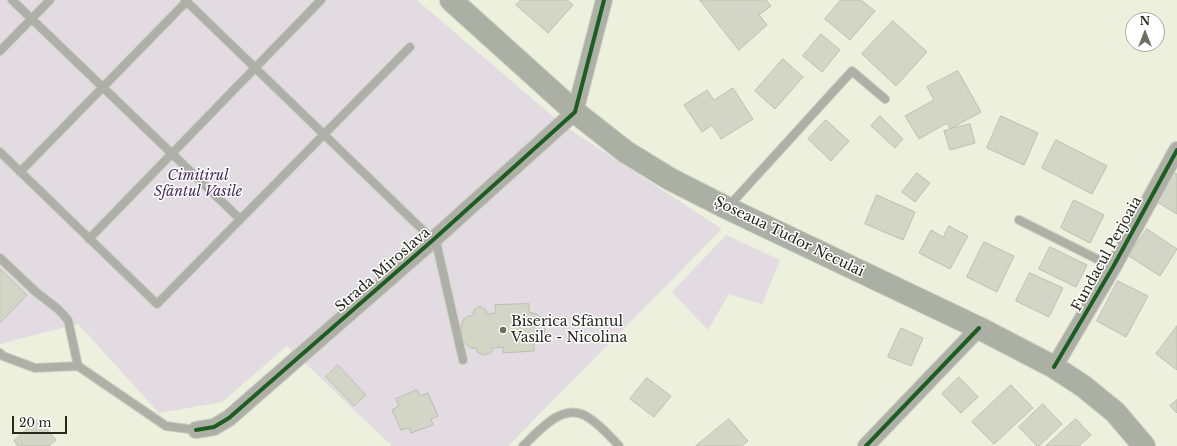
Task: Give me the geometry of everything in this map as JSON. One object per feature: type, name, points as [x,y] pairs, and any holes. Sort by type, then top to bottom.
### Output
[{"type":"main road","name":"Șoseaua Tudor Neculai","points":[[451,0],[575,112],[626,152],[670,178],[727,208],[979,328],[1054,367],[1083,386],[1115,412],[1144,446]]},
{"type":"street","points":[[575,112],[604,0]]},
{"type":"street","name":"Strada Miroslava","points":[[196,430],[214,427],[229,418],[433,240],[575,112]]},
{"type":"street","name":"Fundacul Perjoaia","points":[[1054,367],[1113,267],[1177,150]]},
{"type":"street","points":[[866,446],[979,328]]},
{"type":"lane","points":[[12,0],[240,219]]},
{"type":"lane","points":[[0,51],[50,0]]},
{"type":"lane","points":[[20,172],[186,0],[433,240],[437,246],[462,360]]},
{"type":"lane","points":[[89,239],[320,0]]},
{"type":"lane","points":[[0,152],[157,304],[410,47]]},
{"type":"lane","points":[[727,208],[852,71],[885,99]]},
{"type":"lane","name":"Fundacul Perjoaia","points":[[1019,220],[1113,267]]},
{"type":"lane","points":[[0,258],[36,292],[58,309],[68,320],[78,366]]},
{"type":"lane","points":[[0,353],[2,356],[35,368],[78,366],[166,426],[196,430]]},
{"type":"lane","points":[[523,446],[546,424],[558,416],[569,412],[588,417],[619,446]]},
{"type":"green space","name":"Cimitirul Sfântul Vasile","points":[[0,0],[417,0],[563,125],[722,229],[508,446],[392,446],[287,346],[222,402],[159,413],[78,324],[0,344]]},
{"type":"green space","points":[[726,235],[780,260],[762,304],[729,294],[708,330],[672,292]]},
{"type":"building","points":[[521,0],[567,0],[573,5],[548,33],[516,5]]},
{"type":"building","points":[[700,0],[766,0],[771,6],[759,15],[767,25],[739,50]]},
{"type":"building","points":[[841,0],[861,0],[875,11],[850,40],[825,19]]},
{"type":"building","points":[[893,21],[927,52],[896,86],[862,54]]},
{"type":"building","points":[[821,34],[840,50],[822,72],[803,56]]},
{"type":"building","points":[[783,59],[803,77],[775,109],[755,91]]},
{"type":"building","points":[[958,71],[981,112],[950,129],[947,123],[919,139],[905,116],[934,100],[927,87]]},
{"type":"building","points":[[733,88],[753,119],[721,139],[712,125],[702,132],[684,105],[707,90],[714,100]]},
{"type":"building","points":[[880,116],[903,139],[895,148],[871,126]]},
{"type":"building","points":[[1001,116],[1038,133],[1024,165],[987,148]]},
{"type":"building","points":[[826,120],[849,141],[831,161],[808,139]]},
{"type":"building","points":[[970,124],[975,143],[950,150],[944,131]]},
{"type":"building","points":[[1056,140],[1107,166],[1092,194],[1042,168]]},
{"type":"building","points":[[917,173],[930,183],[915,202],[902,192]]},
{"type":"building","points":[[1174,173],[1177,174],[1177,214],[1157,202]]},
{"type":"building","points":[[877,195],[915,212],[903,240],[865,224]]},
{"type":"building","points":[[1074,200],[1104,215],[1090,243],[1061,228]]},
{"type":"building","points":[[949,226],[968,236],[950,269],[919,253],[931,230],[943,237]]},
{"type":"building","points":[[1147,229],[1177,249],[1160,276],[1129,256]]},
{"type":"building","points":[[984,242],[1014,256],[997,292],[967,277]]},
{"type":"building","points":[[1050,247],[1087,265],[1076,287],[1039,269]]},
{"type":"building","points":[[0,269],[27,295],[0,323]]},
{"type":"building","points":[[1030,273],[1063,288],[1049,317],[1016,301]]},
{"type":"building","points":[[1118,281],[1148,296],[1126,337],[1097,321]]},
{"type":"building","name":"Biserica Sfântul Vasile - Nicolina","points":[[529,304],[529,312],[536,314],[545,320],[545,331],[540,340],[534,344],[534,351],[503,353],[503,347],[493,348],[491,353],[484,355],[477,352],[476,348],[471,348],[463,342],[461,328],[463,320],[468,316],[473,316],[474,310],[479,306],[485,309],[488,314],[496,313],[495,305]]},
{"type":"building","points":[[1177,326],[1177,370],[1156,354]]},
{"type":"building","points":[[901,328],[923,338],[911,366],[888,357]]},
{"type":"building","points":[[338,365],[366,395],[354,406],[326,377]]},
{"type":"building","points":[[959,377],[978,397],[961,413],[942,394]]},
{"type":"building","points":[[647,378],[671,396],[654,417],[630,399]]},
{"type":"building","points":[[1011,385],[1033,408],[994,444],[972,422]]},
{"type":"building","points":[[417,390],[420,396],[428,393],[438,416],[431,419],[433,425],[411,433],[409,428],[401,430],[392,410],[399,406],[396,399]]},
{"type":"building","points":[[1177,400],[1177,413],[1170,406]]},
{"type":"building","points":[[1043,404],[1062,424],[1039,446],[1037,446],[1019,427]]},
{"type":"building","points":[[38,419],[56,440],[49,446],[18,446],[14,441]]},
{"type":"building","points":[[729,419],[748,441],[742,446],[696,446]]},
{"type":"building","points":[[1076,419],[1091,435],[1079,446],[1046,446]]},
{"type":"cycle path","points":[[196,430],[214,427],[229,418],[433,240],[575,112],[604,0]]},
{"type":"cycle path","points":[[1054,367],[1113,267],[1177,150]]},
{"type":"cycle path","points":[[866,446],[979,328]]},
{"type":"place","name":"Biserica Sfântul Vasile - Nicolina","points":[[503,330]]}]
